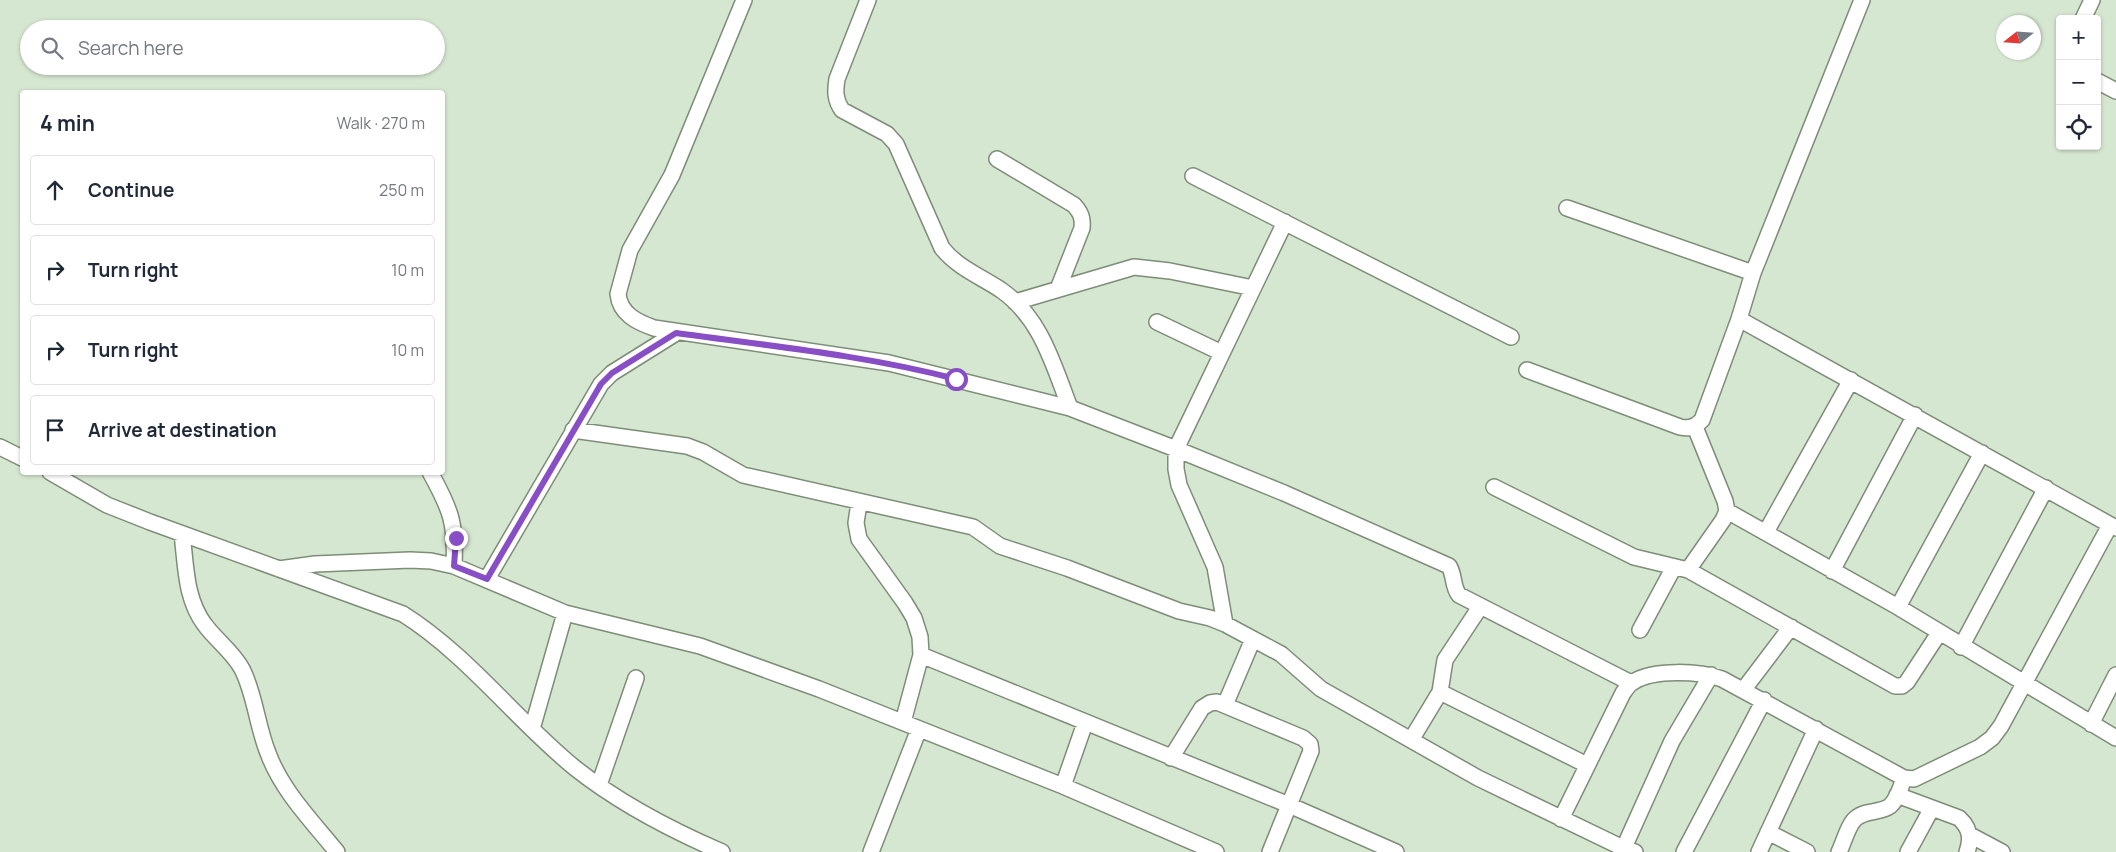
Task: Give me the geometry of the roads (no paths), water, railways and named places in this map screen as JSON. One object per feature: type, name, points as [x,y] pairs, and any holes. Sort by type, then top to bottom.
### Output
[{"type":"street","points":[[744,0],[672,175],[630,250],[618,294],[626,314],[640,323],[676,333],[889,363],[1070,408],[1284,493],[1449,566],[1454,576],[1456,591],[1480,606],[1631,683]]},
{"type":"street","points":[[868,0],[837,79],[835,92],[838,103],[842,110],[887,134],[896,144],[942,248],[950,259],[1015,302],[1028,315],[1041,334],[1070,408]]},
{"type":"street","points":[[1526,370],[1687,429],[1695,427],[1702,420],[1740,319],[1753,273],[1862,0]]},
{"type":"street","points":[[2085,15],[2092,0]]},
{"type":"street","points":[[2101,83],[2116,91]]},
{"type":"street","points":[[997,159],[1074,205],[1080,211],[1083,220],[1082,228],[1058,288]]},
{"type":"street","points":[[1193,176],[1510,337]]},
{"type":"street","points":[[1567,208],[1753,273]]},
{"type":"street","points":[[1224,624],[1215,567],[1179,485],[1176,469],[1176,449],[1285,222]]},
{"type":"street","points":[[1015,302],[1134,267],[1170,271],[1253,288]]},
{"type":"street","points":[[1561,819],[1623,694],[1631,683],[1656,674],[1699,673],[1711,675],[1744,689],[1904,778],[1914,779],[1980,747],[1992,738],[2002,726],[2113,526],[1740,319]]},
{"type":"street","points":[[1157,322],[1222,353]]},
{"type":"street","points":[[487,579],[601,384],[612,373],[676,333]]},
{"type":"street","points":[[1766,532],[1851,380]]},
{"type":"street","points":[[1832,571],[1916,415]]},
{"type":"street","points":[[1640,630],[1681,569],[1723,520],[1727,511],[1722,490],[1695,427]]},
{"type":"street","points":[[573,430],[687,446],[703,452],[743,475],[859,503],[973,527],[1000,546],[1067,568],[1179,611],[1210,618],[1289,660],[1321,689],[1478,778],[1627,851],[1672,741],[1711,675]]},
{"type":"street","points":[[0,447],[20,457]]},
{"type":"street","points":[[1898,608],[1982,453]]},
{"type":"street","points":[[55,475],[107,505],[403,614],[424,627],[442,642],[574,767],[635,808],[692,839],[722,852]]},
{"type":"street","points":[[432,475],[447,503],[453,522],[456,538],[454,566]]},
{"type":"street","points":[[1494,487],[1634,557],[1681,569],[1791,627],[1895,686],[1902,686],[1907,682],[1939,633]]},
{"type":"street","points":[[1961,647],[2046,488]]},
{"type":"street","points":[[859,503],[856,523],[859,539],[914,618],[920,637],[921,655],[903,722]]},
{"type":"street","points":[[1727,511],[1898,608],[2116,738]]},
{"type":"street","points":[[182,534],[189,594],[196,611],[204,625],[242,668],[267,751],[275,771],[285,787],[337,852]]},
{"type":"street","points":[[280,569],[315,564],[410,560],[454,566],[565,613],[700,646],[819,689],[1063,786],[1216,852]]},
{"type":"street","points":[[1411,740],[1440,692],[1446,660],[1480,606]]},
{"type":"street","points":[[532,729],[565,613]]},
{"type":"street","points":[[1744,689],[1791,627]]},
{"type":"street","points":[[1225,705],[1253,640]]},
{"type":"street","points":[[921,655],[1288,805],[1396,852]]},
{"type":"street","points":[[2091,724],[2116,675]]},
{"type":"street","points":[[599,785],[636,678]]},
{"type":"street","points":[[1440,692],[1587,765]]},
{"type":"street","points":[[1684,852],[1764,700]]},
{"type":"street","points":[[1171,758],[1202,708],[1210,703],[1217,702],[1303,738],[1310,744],[1312,751],[1270,852]]},
{"type":"street","points":[[1063,786],[1085,723]]},
{"type":"street","points":[[871,852],[919,728]]},
{"type":"street","points":[[1759,852],[1816,729]]},
{"type":"street","points":[[1839,852],[1855,819],[1862,814],[1884,809],[1891,805],[1904,778]]},
{"type":"street","points":[[1897,795],[1959,818],[1966,825],[1970,835],[1967,852]]},
{"type":"street","points":[[1908,852],[1932,808]]},
{"type":"street","points":[[1768,832],[1807,852]]},
{"type":"street","points":[[1970,835],[2002,852]]}]
